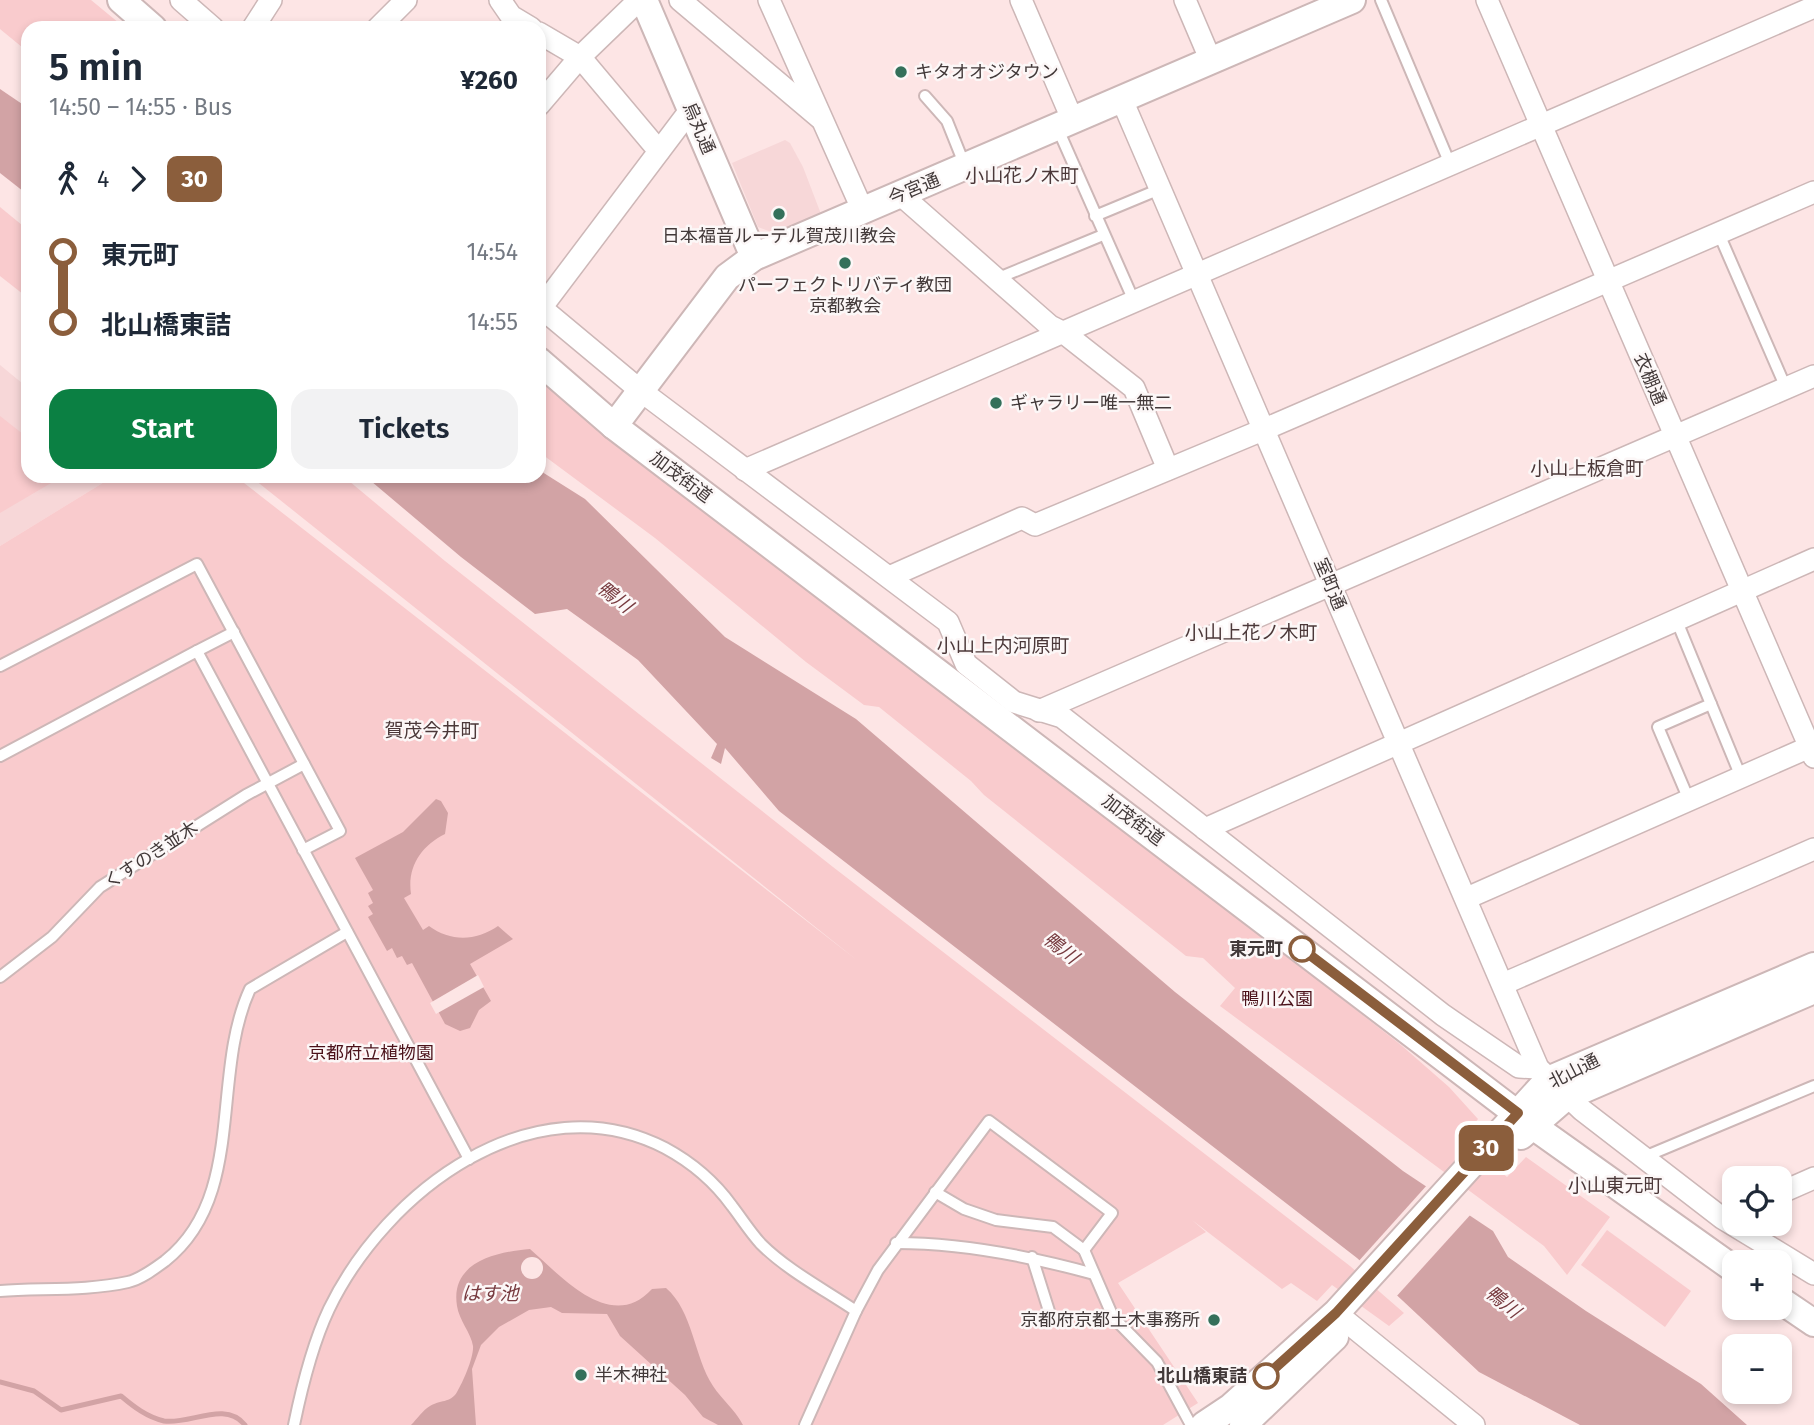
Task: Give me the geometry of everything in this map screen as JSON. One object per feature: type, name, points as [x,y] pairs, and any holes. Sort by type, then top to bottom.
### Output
[{"type":"street","points":[[121,0],[145,21]]},
{"type":"street","points":[[181,0],[205,21]]},
{"type":"street","points":[[258,21],[271,0]]},
{"type":"street","points":[[385,21],[406,0]]},
{"type":"street","points":[[500,0],[511,16],[519,21]]},
{"type":"street","points":[[546,97],[580,57],[639,0]]},
{"type":"street","name":"烏丸通","points":[[644,0],[754,257]]},
{"type":"street","points":[[680,0],[825,122]]},
{"type":"street","points":[[769,0],[863,211]]},
{"type":"street","points":[[1021,0],[1065,124]]},
{"type":"street","points":[[1185,0],[1211,61]]},
{"type":"street","name":"今宮通","points":[[614,426],[727,277],[754,257],[1352,0]]},
{"type":"street","name":"衣棚通","points":[[1487,0],[1741,590],[1813,750]]},
{"type":"street","points":[[745,470],[1814,7]]},
{"type":"street","points":[[546,37],[580,57],[659,151]]},
{"type":"street","name":"室町通","points":[[1122,100],[1199,273],[1503,984],[1551,1082]]},
{"type":"street","points":[[546,299],[691,109]]},
{"type":"street","points":[[889,577],[1022,518],[1035,525],[1265,429],[1814,192]]},
{"type":"street","points":[[901,195],[1050,326],[1064,333],[1134,388],[1168,469]]},
{"type":"street","points":[[546,312],[641,391],[948,622],[966,664],[1014,702],[1062,717],[1443,1015],[1519,1067],[1551,1082],[1644,1157],[1722,1211]]},
{"type":"street","name":"加茂街道","points":[[546,367],[614,426],[1525,1119],[1722,1260]]},
{"type":"street","points":[[1039,711],[1814,376]]},
{"type":"street","points":[[1205,830],[1741,590],[1812,565]]},
{"type":"street","points":[[1467,898],[1741,777],[1813,750]]},
{"type":"street","points":[[1503,984],[1814,849]]},
{"type":"street","name":"北山通","points":[[1734,1012],[1814,966]]},
{"type":"street","name":"北山通","points":[[1243,1425],[1525,1119],[1551,1082],[1734,1012],[1814,990]]},
{"type":"street","points":[[1792,1188],[1814,1178]]},
{"type":"street","points":[[1759,1236],[1814,1274]]},
{"type":"street","points":[[1792,1308],[1814,1323]]},
{"type":"street","points":[[1347,1314],[1474,1425]]},
{"type":"street","name":"北山通","points":[[1204,1425],[1231,1407],[1347,1314]]},
{"type":"lane","points":[[1381,0],[1450,164]]},
{"type":"lane","points":[[925,96],[947,121],[965,167]]},
{"type":"lane","points":[[1065,124],[1095,216],[1134,300]]},
{"type":"lane","points":[[1095,216],[1160,189]]},
{"type":"lane","points":[[995,280],[1103,234]]},
{"type":"lane","points":[[1719,234],[1786,388]]},
{"type":"lane","points":[[0,666],[197,564],[340,831],[303,850]]},
{"type":"lane","points":[[1676,619],[1741,777]]},
{"type":"lane","points":[[0,756],[234,632]]},
{"type":"lane","points":[[197,651],[469,1159]]},
{"type":"lane","points":[[1689,800],[1658,727],[1711,704]]},
{"type":"lane","name":"くすのき並木","points":[[0,977],[44,944],[100,887],[246,795],[304,764]]},
{"type":"lane","points":[[0,1291],[126,1282],[154,1269],[178,1249],[198,1224],[214,1189],[230,1055],[250,989],[347,932]]},
{"type":"lane","points":[[1644,1157],[1814,1086]]},
{"type":"lane","points":[[805,1425],[856,1311],[896,1242],[989,1121],[1112,1213],[1084,1250]]},
{"type":"lane","points":[[294,1425],[329,1308],[354,1266],[406,1206],[469,1159],[509,1139],[553,1128],[598,1128],[642,1138],[673,1152],[701,1171],[768,1250],[856,1311]]},
{"type":"lane","points":[[935,1192],[964,1209],[996,1220],[1053,1227],[1084,1250],[1113,1317],[1157,1362],[1191,1425]]},
{"type":"lane","points":[[896,1242],[932,1243],[1032,1257],[1094,1274]]},
{"type":"lane","points":[[1032,1257],[1049,1311]]},
{"type":"shaded area","points":[[785,140],[790,143],[803,167],[821,214],[774,233],[758,227],[732,163]]},
{"type":"shaded area","points":[[0,365],[21,382],[21,483],[103,483],[0,546]]},
{"type":"green space","points":[[0,0],[91,0],[116,21],[21,21],[21,46],[0,29]]},
{"type":"green space","points":[[0,207],[21,224],[21,292],[0,276]]},
{"type":"green space","name":"鴨川公園","points":[[546,385],[608,438],[1055,774],[1401,1045],[1449,1087],[1478,1119],[1462,1140],[1507,1177],[1526,1157],[1610,1217],[1567,1275],[1544,1246],[1220,1006],[1235,988],[1203,958],[1186,956],[984,795],[971,781],[879,707],[864,705],[806,662],[655,538],[546,457]]},
{"type":"green space","points":[[0,416],[21,432],[21,483],[51,483],[0,513]]},
{"type":"green space","name":"京都府立植物園","points":[[103,483],[244,483],[858,961],[259,483],[351,483],[445,561],[833,867],[1350,1266],[1404,1313],[1389,1326],[1332,1285],[1317,1301],[1291,1283],[1282,1289],[1192,1220],[1206,1232],[1118,1283],[1198,1403],[1163,1425],[0,1425],[0,546]]},
{"type":"green space","points":[[1607,1230],[1691,1291],[1665,1327],[1581,1265]]},
{"type":"water","points":[[0,89],[21,103],[21,190],[0,173]]},
{"type":"water","name":"鴨川","points":[[546,474],[585,499],[725,637],[856,719],[1175,992],[1403,1171],[1493,1231],[1508,1257],[1586,1311],[1701,1384],[1747,1425],[1580,1425],[1479,1372],[1357,1258],[779,811],[725,748],[721,764],[711,758],[717,744],[638,660],[567,609],[535,614],[461,557],[373,483],[546,483]]},
{"type":"water","points":[[436,799],[441,801],[448,813],[445,834],[429,845],[418,858],[411,875],[411,894],[404,898],[423,930],[429,926],[446,935],[463,938],[481,935],[498,926],[513,939],[470,964],[491,1001],[479,1010],[470,1028],[460,1031],[445,1024],[412,963],[407,965],[402,956],[397,958],[392,948],[387,951],[368,917],[373,914],[368,906],[373,903],[368,893],[373,890],[355,858],[403,832]]},
{"type":"water","name":"はす池","points":[[530,1249],[571,1285],[604,1303],[620,1306],[636,1301],[652,1289],[666,1288],[688,1321],[701,1362],[713,1386],[743,1425],[718,1425],[703,1417],[685,1395],[620,1336],[607,1314],[562,1313],[551,1307],[529,1310],[499,1327],[481,1345],[472,1369],[476,1425],[411,1425],[427,1408],[454,1396],[470,1363],[473,1346],[457,1306],[457,1291],[461,1279],[468,1269],[478,1262],[503,1253]]},
{"type":"pier","points":[[478,975],[484,987],[436,1014],[430,1003]]},
{"type":"pier","points":[[1428,1184],[1472,1213],[1395,1298],[1357,1263]]},
{"type":"pier","points":[[532,1257],[540,1260],[543,1268],[540,1276],[532,1279],[524,1276],[521,1268],[524,1260]]},
{"type":"waterway","points":[[0,1382],[34,1391],[61,1410],[121,1396],[141,1411],[164,1421],[228,1414],[245,1425]]},
{"type":"bus line","name":"30","points":[[1266,1376],[1336,1313],[1518,1113],[1302,949]]},
{"type":"place","name":"キタオオジタウン","points":[[901,72]]},
{"type":"place","name":"日本福音ルーテル賀茂川教会","points":[[779,214]]},
{"type":"place","name":"パーフェクトリバティ教団 京都教会","points":[[845,263]]},
{"type":"place","name":"ギャラリー唯一無二","points":[[996,403]]},
{"type":"place","name":"東元町","points":[[1302,949]]},
{"type":"place","name":"京都府京都土木事務所","points":[[1214,1320]]},
{"type":"place","name":"半木神社","points":[[581,1375]]},
{"type":"place","name":"北山橋東詰","points":[[1266,1376]]},
{"type":"district","name":"小山花ノ木町","points":[[1022,175]]},
{"type":"district","name":"小山上板倉町","points":[[1587,468]]},
{"type":"district","name":"小山上花ノ木町","points":[[1251,632]]},
{"type":"district","name":"小山上内河原町","points":[[1003,645]]},
{"type":"district","name":"賀茂今井町","points":[[432,730]]},
{"type":"district","name":"小山東元町","points":[[1615,1185]]}]
